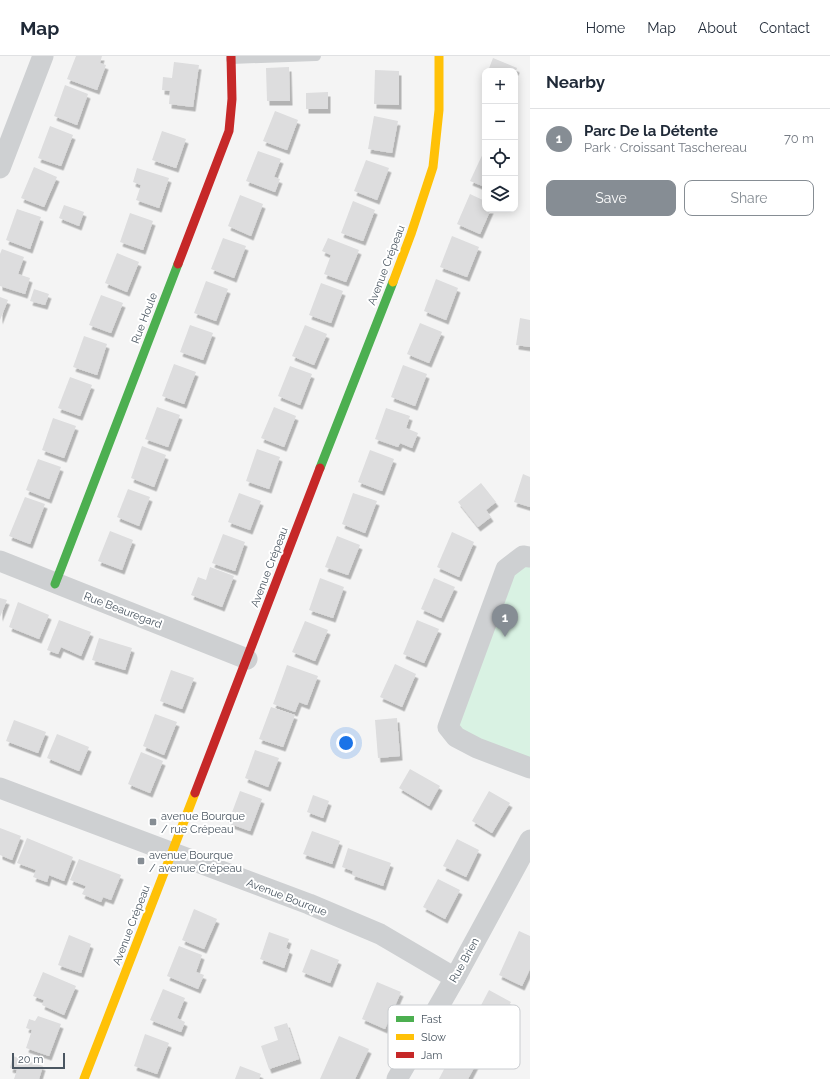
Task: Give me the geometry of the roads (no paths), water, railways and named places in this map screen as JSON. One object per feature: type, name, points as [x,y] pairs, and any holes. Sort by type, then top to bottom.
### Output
[{"type":"street","points":[[0,168],[43,56]]},
{"type":"street","name":"Avenue Crépeau","points":[[84,1079],[411,234],[433,167],[440,110],[439,56]]},
{"type":"street","name":"Rue Houle","points":[[55,584],[229,131],[232,99],[231,57]]},
{"type":"street","points":[[530,557],[523,556],[506,569],[448,727],[456,737],[477,748],[530,768]]},
{"type":"street","name":"Rue Beauregard","points":[[0,561],[55,584],[247,658]]},
{"type":"street","name":"Avenue Bourque","points":[[0,788],[309,904],[380,934],[455,978]]},
{"type":"street","name":"Rue Brien","points":[[439,1005],[530,840]]},
{"type":"street","name":"Rue Brien","points":[[397,1079],[403,1069]]},
{"type":"lane","points":[[231,57],[316,56]]},
{"type":"place","name":"Parc De la Détente","points":[[505,637]]},
{"type":"place","name":"avenue Bourque / rue Crépeau","points":[[153,822]]},
{"type":"place","name":"avenue Bourque / avenue Crépeau","points":[[141,861]]}]
